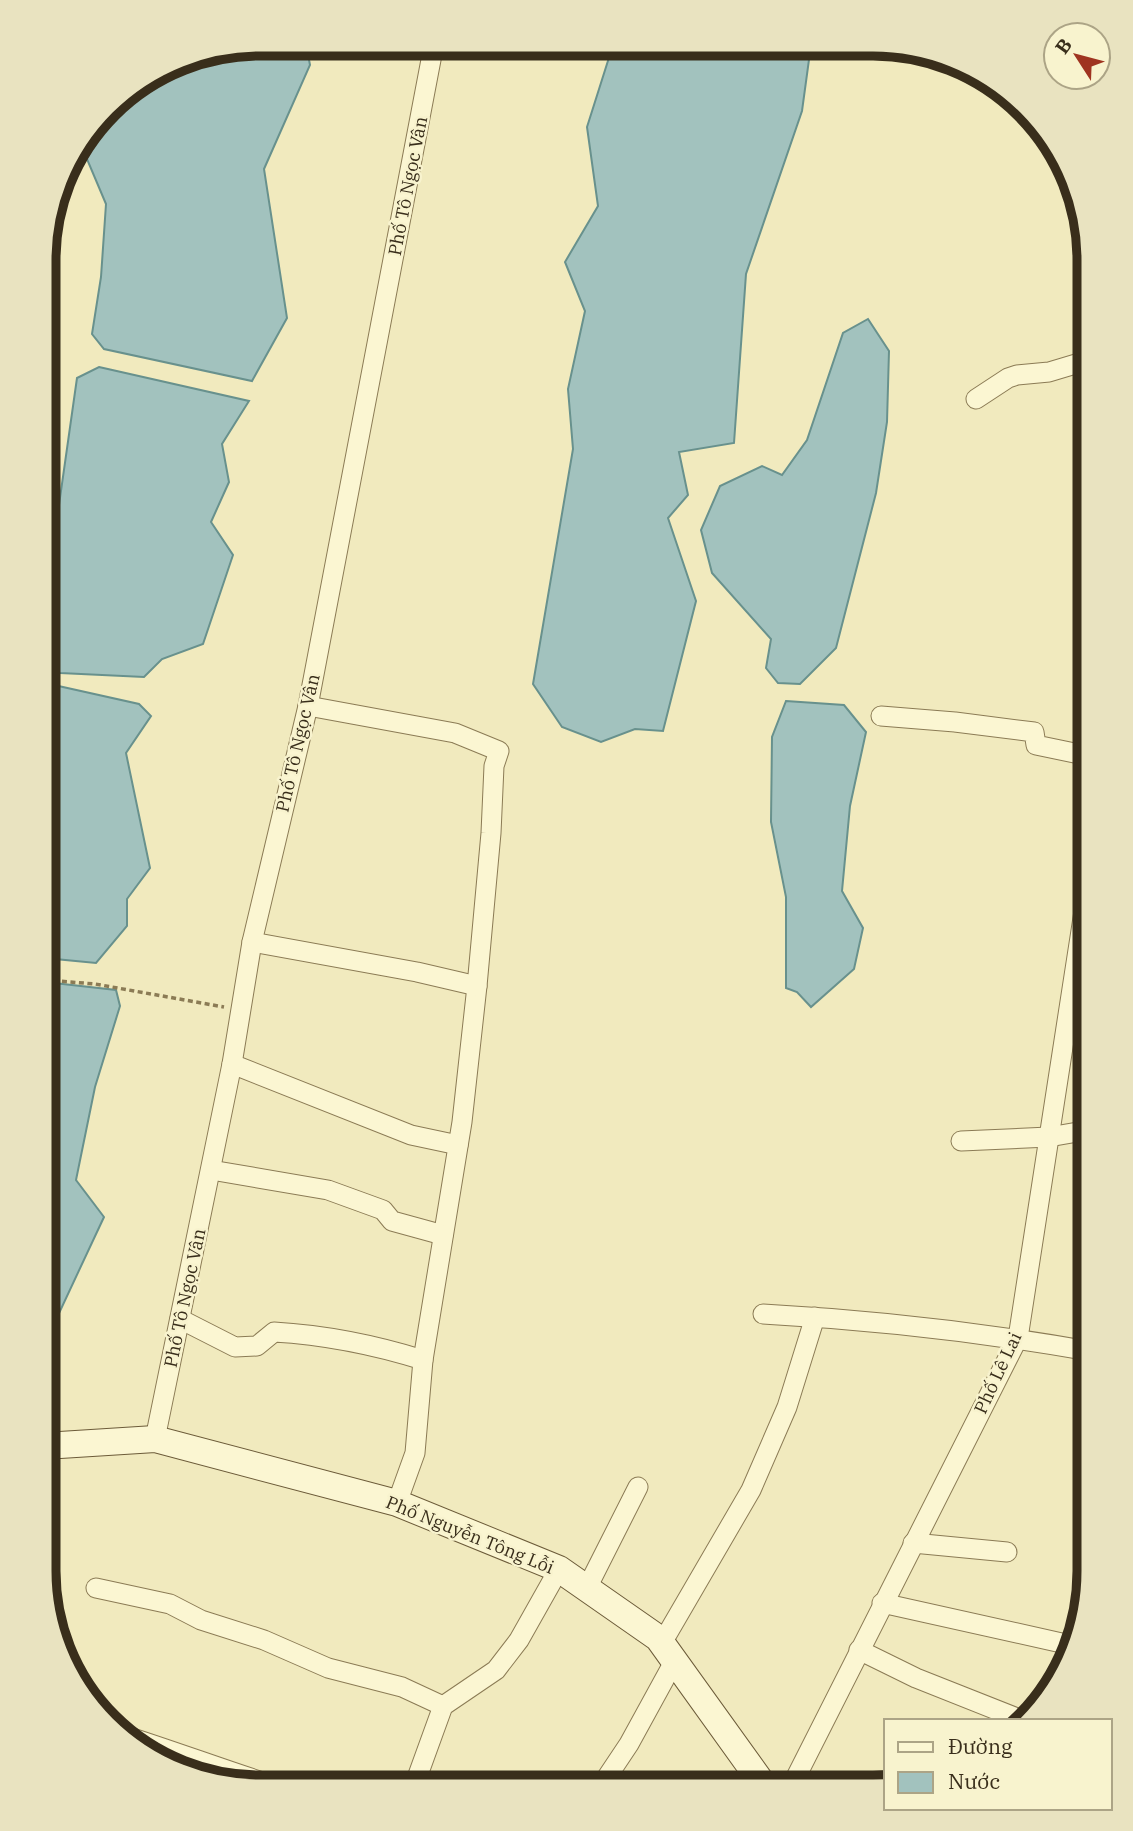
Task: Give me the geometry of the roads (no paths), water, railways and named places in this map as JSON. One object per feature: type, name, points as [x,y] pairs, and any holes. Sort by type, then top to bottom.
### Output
[{"type":"street","name":"Phố Tô Ngọc Vân","points":[[155,1439],[232,1064],[252,942],[308,706],[431,56]]},
{"type":"street","points":[[976,399],[1008,378],[1049,372],[1077,363]]},
{"type":"street","points":[[308,706],[455,733],[499,751],[494,766],[491,833],[477,986],[458,1145],[423,1360],[415,1453],[397,1503]]},
{"type":"street","points":[[881,716],[1034,732],[1036,746],[1077,753]]},
{"type":"street","points":[[252,942],[417,972],[477,986]]},
{"type":"street","name":"Phố Lê Lai","points":[[797,1775],[1018,1338],[1077,963]]},
{"type":"street","points":[[232,1064],[411,1135],[458,1145]]},
{"type":"street","points":[[961,1141],[1049,1137],[1077,1132]]},
{"type":"street","points":[[211,1170],[328,1190],[383,1210],[392,1221],[443,1235]]},
{"type":"street","points":[[763,1314],[1018,1338],[1077,1349]]},
{"type":"street","points":[[608,1775],[629,1744],[668,1652],[751,1490],[787,1408],[815,1317]]},
{"type":"street","points":[[180,1320],[235,1348],[257,1346],[274,1332],[309,1334],[394,1351],[423,1360]]},
{"type":"street","name":"Phố Nguyễn Tông Lỗi","points":[[56,1445],[155,1439],[397,1503],[559,1569],[658,1638],[756,1775]]},
{"type":"street","points":[[587,1588],[638,1487]]},
{"type":"street","points":[[913,1543],[1007,1552]]},
{"type":"street","points":[[418,1775],[443,1706],[496,1671],[519,1640],[559,1569]]},
{"type":"street","points":[[96,1588],[170,1604],[201,1620],[264,1640],[328,1668],[402,1687],[443,1706]]},
{"type":"street","points":[[882,1603],[1063,1643]]},
{"type":"street","points":[[859,1650],[916,1678],[1014,1717]]},
{"type":"street","points":[[154,1746],[237,1773]]},
{"type":"water","points":[[260,56],[308,56],[310,65],[264,169],[287,318],[252,381],[104,349],[92,334],[101,277],[106,204],[85,155],[107,126],[147,90],[170,77],[220,60]]},
{"type":"water","points":[[610,56],[810,56],[802,111],[746,274],[734,443],[679,452],[688,495],[668,518],[696,601],[663,731],[635,729],[601,742],[562,727],[533,684],[573,449],[568,389],[585,311],[565,262],[598,206],[587,127]]},
{"type":"water","points":[[868,319],[889,351],[887,422],[876,493],[836,648],[800,684],[778,683],[766,668],[771,639],[712,573],[701,530],[720,486],[762,466],[782,475],[807,440],[843,333]]},
{"type":"water","points":[[99,367],[249,401],[222,444],[229,482],[211,522],[233,555],[203,644],[162,659],[144,677],[56,671],[56,516],[77,378]]},
{"type":"water","points":[[56,685],[139,704],[151,716],[126,753],[150,868],[127,899],[127,926],[96,963],[56,959]]},
{"type":"water","points":[[786,701],[844,705],[866,732],[850,806],[842,891],[863,928],[854,969],[811,1007],[797,992],[786,988],[786,897],[771,822],[772,737]]},
{"type":"water","points":[[56,983],[116,990],[120,1006],[95,1087],[76,1180],[104,1217],[56,1320]]}]
